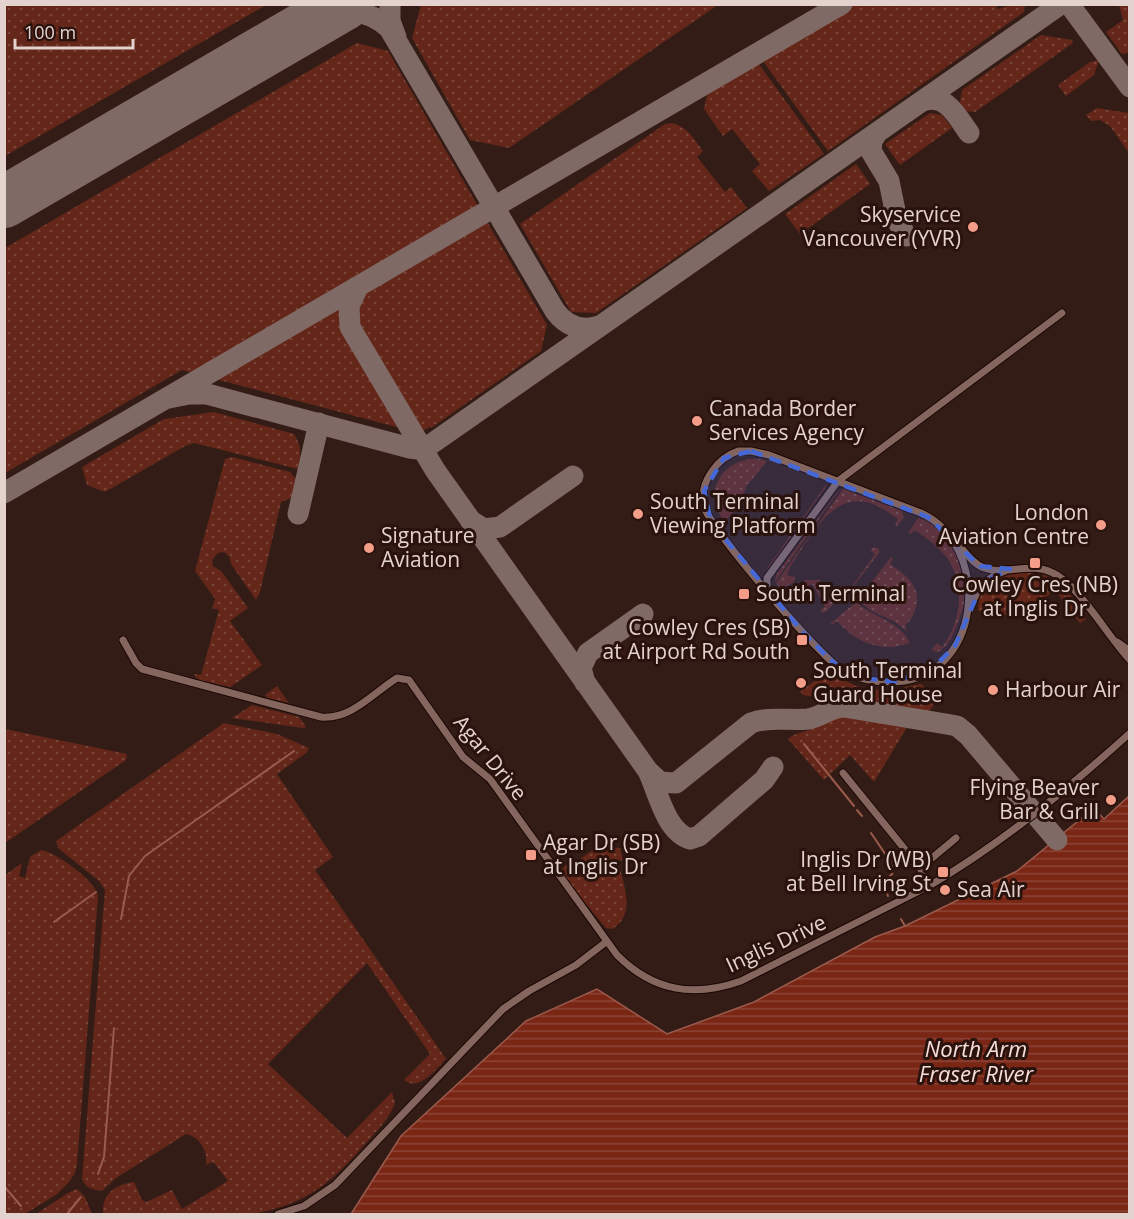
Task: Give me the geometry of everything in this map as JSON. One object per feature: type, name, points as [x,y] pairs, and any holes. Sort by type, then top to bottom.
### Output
[{"type":"street","points":[[770,593],[766,587],[767,578],[838,481],[1062,313]]},
{"type":"street","points":[[1010,569],[983,582],[955,646],[937,666],[915,678],[880,681],[855,676],[834,665],[823,656],[708,516],[703,496],[716,466],[728,455],[738,451],[769,454],[928,517],[947,532],[980,566],[990,569],[1039,568],[1061,577],[1073,587],[1130,660]]},
{"type":"street","points":[[947,532],[966,571],[969,593],[968,614]]},
{"type":"street","points":[[1110,637],[1130,651]]},
{"type":"street","name":"Agar Drive","points":[[123,640],[138,665],[148,671],[321,717],[346,714],[397,678],[410,680],[467,762],[486,774],[493,782],[606,942]]},
{"type":"street","name":"Inglis Drive","points":[[606,942],[626,963],[652,981],[686,990],[712,990],[755,975],[929,886],[959,868],[1018,828],[1099,762],[1130,733]]},
{"type":"street","points":[[843,773],[920,868],[929,886]]},
{"type":"street","points":[[920,868],[956,838]]},
{"type":"street","points":[[278,1215],[304,1206],[335,1185],[503,1009],[524,994],[576,965],[606,942]]},
{"type":"highlighted area","points":[[751,451],[928,517],[980,566],[1010,569],[983,582],[955,646],[932,669],[893,682],[863,678],[840,669],[805,635],[711,522],[704,491],[724,458]]},
{"type":"shaded area","points":[[5,4],[266,4],[266,5],[5,156]]},
{"type":"shaded area","points":[[714,4],[715,7],[509,148],[470,140],[412,38],[421,5]]},
{"type":"shaded area","points":[[995,4],[998,9],[1010,5],[1025,5],[1024,12],[828,151],[760,57],[837,5]]},
{"type":"shaded area","points":[[1119,5],[1129,5],[1129,53],[1122,54],[1106,32],[1123,20]]},
{"type":"shaded area","points":[[1041,35],[1072,40],[1073,43],[975,112],[966,111],[960,103],[962,90]]},
{"type":"shaded area","points":[[357,43],[388,51],[547,325],[541,351],[431,428],[419,433],[182,370],[5,473],[5,248]]},
{"type":"shaded area","points":[[756,60],[824,154],[769,191],[752,171],[760,164],[732,129],[723,136],[704,109],[707,95]]},
{"type":"shaded area","points":[[1099,60],[1094,75],[1066,96],[1058,85],[1090,62]]},
{"type":"shaded area","points":[[1097,108],[1129,113],[1129,153],[1110,126],[1100,120],[1091,121],[1086,115]]},
{"type":"shaded area","points":[[930,113],[942,115],[952,128],[900,165],[885,144]]},
{"type":"shaded area","points":[[671,123],[690,134],[703,151],[697,157],[725,192],[731,187],[747,208],[596,313],[571,312],[520,224],[665,124]]},
{"type":"shaded area","points":[[856,164],[870,184],[800,234],[785,214]]},
{"type":"shaded area","points":[[214,412],[294,434],[300,451],[298,469],[194,443],[105,492],[87,485],[82,467],[164,419]]},
{"type":"shaded area","points":[[232,457],[290,472],[296,479],[292,498],[281,502],[260,592],[256,600],[231,564],[229,556],[224,552],[218,553],[212,560],[213,566],[221,571],[248,608],[230,621],[262,665],[230,687],[199,680],[195,676],[195,674],[201,675],[219,610],[212,608],[215,599],[195,571],[225,459]]},
{"type":"shaded area","points":[[750,459],[767,461],[745,488],[736,504],[715,490],[727,469]]},
{"type":"shaded area","points":[[827,485],[770,567],[766,570],[825,486]]},
{"type":"shaded area","points":[[840,488],[838,492],[775,582],[776,575]]},
{"type":"shaded area","points":[[843,489],[902,511],[904,517],[897,526],[895,524],[898,519],[880,507],[858,501],[834,510],[814,531],[790,567],[787,575],[795,577],[794,582],[781,589],[776,583]]},
{"type":"shaded area","points":[[715,490],[738,505],[726,521],[716,507]]},
{"type":"shaded area","points":[[918,518],[939,529],[947,539],[959,562],[965,587],[964,605],[952,637],[938,652],[932,649],[937,643],[942,647],[948,637],[957,615],[959,591],[953,569],[947,558],[932,542],[915,530],[911,534],[908,533]]},
{"type":"shaded area","points":[[875,547],[879,549],[879,553],[849,592],[844,587],[845,585],[851,588],[875,554],[870,550]]},
{"type":"shaded area","points":[[891,557],[893,559],[890,564],[912,583],[917,595],[914,612],[905,625],[907,631],[895,622],[870,610],[858,600]]},
{"type":"shaded area","points":[[1029,572],[1050,577],[1058,582],[1069,593],[1086,619],[1080,623],[1055,590],[1028,610],[1014,615],[978,610],[983,590],[988,584],[1001,577]]},
{"type":"shaded area","points":[[804,580],[820,580],[815,585],[826,603],[831,599],[833,603],[824,613],[820,611],[825,606],[812,584],[806,587]]},
{"type":"shaded area","points":[[856,602],[900,630],[910,643],[889,647],[870,644],[852,635],[837,621],[830,624]]},
{"type":"shaded area","points":[[825,674],[875,690],[921,684],[931,695],[932,708],[923,713],[803,695],[800,691]]},
{"type":"shaded area","points":[[277,686],[289,703],[267,698],[265,695]]},
{"type":"shaded area","points":[[252,705],[299,717],[306,727],[232,718]]},
{"type":"shaded area","points":[[840,709],[909,724],[874,782],[850,755],[824,780],[788,739],[811,729]]},
{"type":"shaded area","points":[[224,723],[277,734],[309,748],[306,753],[277,774],[333,857],[315,870],[446,1059],[421,1081],[410,1083],[404,1080],[430,1054],[367,963],[268,1064],[347,1138],[392,1092],[395,1103],[386,1120],[340,1171],[303,1198],[272,1210],[253,1214],[103,1214],[107,1196],[115,1188],[127,1183],[134,1182],[142,1200],[146,1202],[172,1190],[182,1209],[228,1181],[215,1164],[212,1162],[206,1165],[206,1155],[202,1145],[195,1138],[186,1134],[116,1178],[102,1191],[85,1185],[82,1179],[105,890],[99,881],[58,848],[56,841]]},
{"type":"shaded area","points":[[5,729],[127,754],[126,760],[5,843]]},
{"type":"shaded area","points":[[600,845],[620,848],[623,860],[618,861],[625,888],[626,907],[620,923],[612,929],[606,928],[584,904],[561,870],[569,862],[573,864]]},
{"type":"shaded area","points":[[41,850],[56,856],[83,875],[96,890],[98,896],[77,1164],[75,1173],[69,1182],[57,1194],[25,1214],[5,1214],[5,875],[22,863],[19,876],[25,878],[30,857]]},
{"type":"shaded area","points":[[77,1189],[85,1197],[92,1214],[36,1214],[68,1193]]},
{"type":"water","name":"North Arm Fraser River","points":[[1129,796],[1129,1214],[351,1214],[401,1136],[526,1021],[597,989],[667,1034],[754,1002],[875,937],[905,926],[1017,871],[1094,808],[1104,819]]},
{"type":"waterway","points":[[804,744],[854,806]]},
{"type":"waterway","points":[[121,919],[129,876],[145,856],[294,751]]},
{"type":"waterway","points":[[857,810],[862,816]]},
{"type":"waterway","points":[[871,833],[893,868],[892,874],[883,883],[888,896]]},
{"type":"waterway","points":[[54,922],[96,892]]},
{"type":"waterway","points":[[901,919],[905,926]]},
{"type":"waterway","points":[[98,1174],[104,1157],[114,1028]]},
{"type":"waterway","points":[[4,1186],[21,1206]]},
{"type":"waterway","points":[[67,1214],[80,1198]]},
{"type":"taxiway","points":[[390,4],[390,21],[396,37]]},
{"type":"taxiway","points":[[4,493],[842,4]]},
{"type":"taxiway","points":[[169,398],[189,394],[207,394],[410,448],[427,447],[1061,4]]},
{"type":"taxiway","points":[[1069,4],[1130,87]]},
{"type":"taxiway","points":[[308,26],[349,12],[369,15],[389,28],[555,311],[564,321],[574,326],[580,328],[599,326]]},
{"type":"taxiway","points":[[923,101],[931,99],[945,103],[969,133]]},
{"type":"taxiway","points":[[877,133],[872,141],[871,151],[889,181],[897,220],[906,236]]},
{"type":"taxiway","points":[[357,289],[349,306],[350,327],[435,470],[648,771],[663,810],[674,828],[681,835],[690,839],[699,836],[764,780],[773,767]]},
{"type":"taxiway","points":[[298,514],[319,423]]},
{"type":"taxiway","points":[[470,520],[484,529],[500,527],[573,476]]},
{"type":"taxiway","points":[[585,683],[581,668],[588,653],[643,614]]},
{"type":"taxiway","points":[[648,771],[660,782],[676,783],[751,723],[772,719],[808,719],[839,707],[946,724],[957,726],[968,735],[1057,840]]},
{"type":"runway","points":[[4,202],[345,4]]},
{"type":"place","name":"Skyservice Vancouver (YVR)","points":[[973,227]]},
{"type":"place","name":"Canada Border Services Agency","points":[[697,421]]},
{"type":"place","name":"South Terminal Viewing Platform","points":[[638,514]]},
{"type":"place","name":"London Aviation Centre","points":[[1101,525]]},
{"type":"place","name":"Signature Aviation","points":[[369,548]]},
{"type":"place","name":"Cowley Cres (NB) at Inglis Dr","points":[[1035,563]]},
{"type":"place","name":"South Terminal","points":[[744,594]]},
{"type":"place","name":"Cowley Cres (SB) at Airport Rd South","points":[[802,640]]},
{"type":"place","name":"South Terminal Guard House","points":[[801,683]]},
{"type":"place","name":"Harbour Air","points":[[993,690]]},
{"type":"place","name":"Flying Beaver Bar & Grill","points":[[1111,800]]},
{"type":"place","name":"Agar Dr (SB) at Inglis Dr","points":[[531,855]]},
{"type":"place","name":"Inglis Dr (WB) at Bell Irving St","points":[[943,872]]},
{"type":"place","name":"Sea Air","points":[[945,890]]}]
